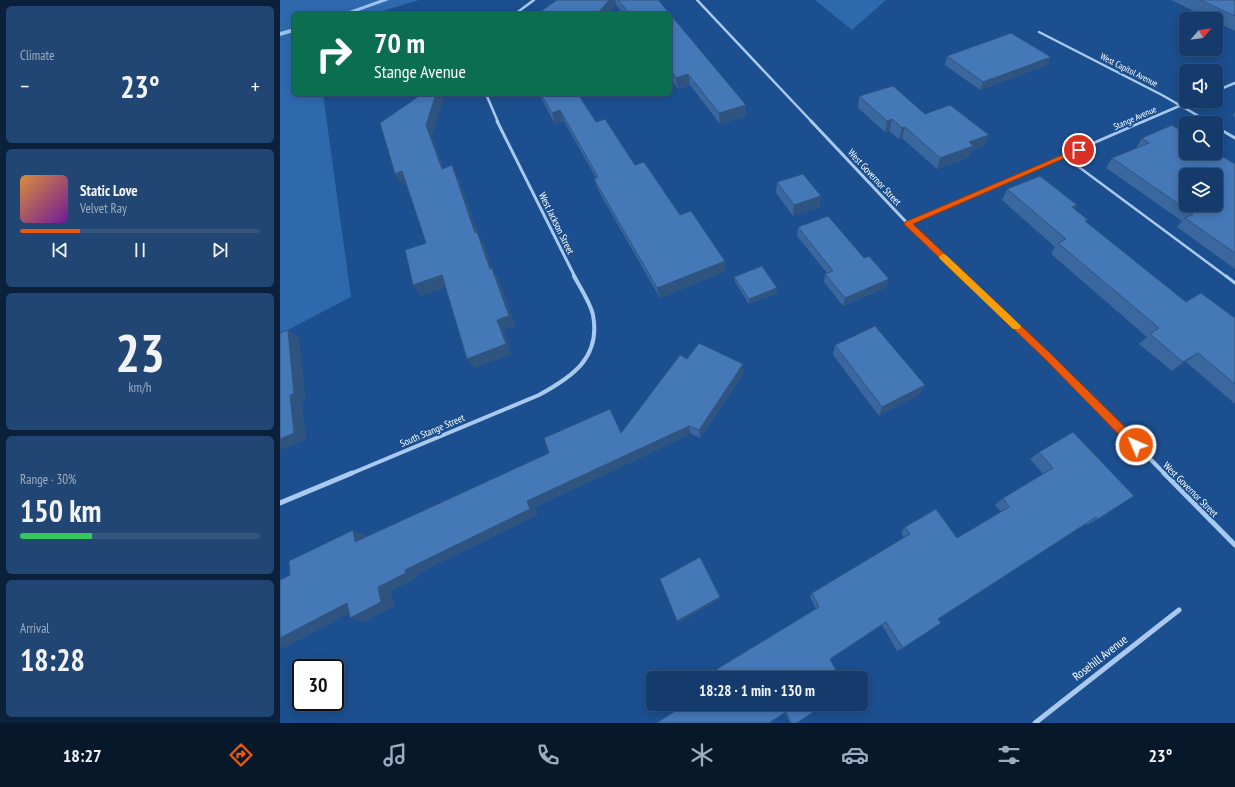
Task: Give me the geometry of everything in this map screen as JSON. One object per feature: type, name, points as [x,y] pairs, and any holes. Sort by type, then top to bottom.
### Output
[{"type":"street","points":[[518,12],[534,0]]},
{"type":"street","name":"West Governor Street","points":[[697,0],[908,224],[1048,356],[1235,545]]},
{"type":"street","name":"West Capitol Avenue","points":[[1040,32],[1179,105]]},
{"type":"street","points":[[1223,88],[1235,83]]},
{"type":"street","name":"West Jackson Street","points":[[487,96],[491,109],[593,314],[595,339],[585,362]]},
{"type":"street","name":"Stange Avenue","points":[[908,224],[1179,106]]},
{"type":"street","name":"West Capitol Avenue","points":[[1184,108],[1198,116]]},
{"type":"street","points":[[1223,131],[1235,138]]},
{"type":"street","name":"South Stange Street","points":[[280,504],[539,395],[564,381],[585,362]]},
{"type":"street","name":"Rosehill Avenue","points":[[1035,723],[1179,610]]},
{"type":"lane","points":[[1064,156],[1235,283]]},
{"type":"shaded area","points":[[280,0],[419,0],[380,12],[292,12],[292,96],[323,96],[351,297],[280,334]]},
{"type":"shaded area","points":[[815,0],[886,0],[852,30]]},
{"type":"building","points":[[557,0],[609,0],[599,12],[540,12]]},
{"type":"building","points":[[618,0],[658,0],[668,12],[628,12]]},
{"type":"building","points":[[1200,0],[1235,0],[1235,16]]},
{"type":"building","points":[[672,16],[746,105],[719,113],[688,74],[676,78],[672,72]]},
{"type":"building","points":[[1011,33],[1051,57],[983,82],[947,56]]},
{"type":"building","points":[[893,86],[925,114],[950,105],[989,135],[969,142],[973,146],[940,158],[905,127],[902,128],[892,119],[887,121],[859,96]]},
{"type":"building","points":[[419,96],[435,96],[426,125],[442,169],[452,165],[475,233],[477,232],[490,269],[492,268],[509,316],[497,320],[506,344],[467,359],[442,275],[413,285],[405,250],[426,243],[402,171],[395,174],[380,123]]},
{"type":"building","points":[[542,96],[579,96],[596,122],[605,119],[635,165],[644,162],[680,215],[691,211],[725,261],[657,288],[594,179],[598,177],[560,110],[552,113]]},
{"type":"building","points":[[1172,125],[1179,130],[1179,160],[1223,160],[1223,157],[1235,164],[1235,253],[1185,218],[1193,214],[1190,212],[1223,212],[1223,168],[1179,168],[1179,204],[1112,158],[1149,143],[1142,138]]},
{"type":"building","points":[[803,174],[821,196],[794,205],[777,182]]},
{"type":"building","points":[[1040,176],[1077,205],[1072,207],[1088,220],[1085,221],[1186,302],[1201,293],[1235,318],[1235,384],[1198,353],[1183,362],[1150,334],[1159,328],[1058,243],[1066,239],[1007,189]]},
{"type":"building","points":[[828,216],[864,258],[869,256],[889,279],[845,298],[825,274],[833,271],[798,227]]},
{"type":"building","points":[[762,266],[777,288],[749,299],[734,277]]},
{"type":"building","points":[[875,326],[925,385],[882,407],[835,345]]},
{"type":"building","points":[[288,330],[294,394],[290,395],[294,433],[280,439],[280,333]]},
{"type":"building","points":[[699,343],[743,364],[699,430],[689,426],[527,501],[530,509],[405,570],[406,573],[378,587],[381,602],[350,618],[347,603],[280,638],[280,580],[290,575],[289,561],[353,530],[355,542],[549,453],[544,438],[610,409],[621,433],[680,355],[687,359]]},
{"type":"building","points":[[1073,432],[1134,496],[1098,519],[1096,517],[938,619],[941,623],[903,648],[886,622],[830,659],[836,671],[718,671],[717,669],[819,607],[812,593],[910,534],[905,527],[936,509],[957,538],[1009,507],[1003,498],[1053,468],[1039,452]]},
{"type":"building","points":[[700,557],[720,597],[677,621],[660,579]]},
{"type":"building","points":[[676,711],[815,711],[797,723],[791,723],[786,712],[769,723],[656,723]]},
{"type":"waterway","points":[[350,12],[386,0]]},
{"type":"waterway","points":[[280,34],[292,31]]},
{"type":"slow traffic","points":[[943,257],[1016,326]]},
{"type":"route","points":[[1079,150],[908,224],[1048,356],[1136,445]]}]
